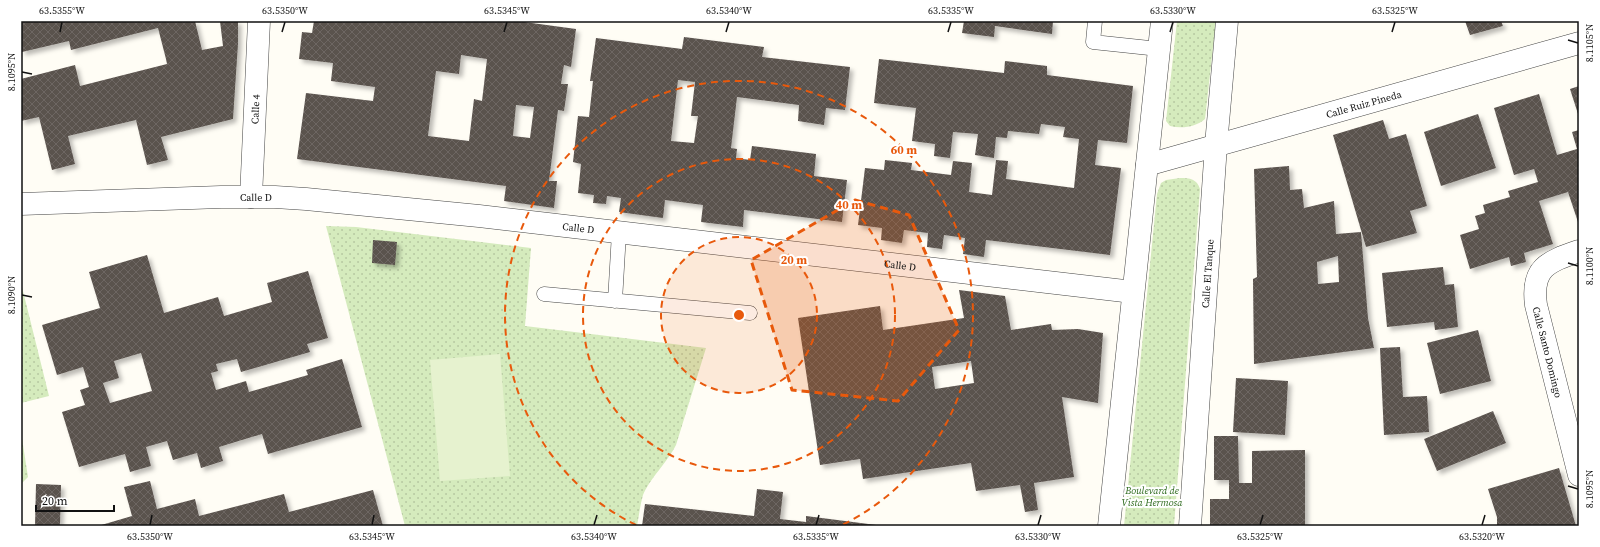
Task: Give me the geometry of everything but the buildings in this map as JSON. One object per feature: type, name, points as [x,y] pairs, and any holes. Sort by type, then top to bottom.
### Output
[{"type":"street","name":"Calle 4","points":[[251,197],[259,21]]},
{"type":"street","points":[[1109,526],[1162,21]]},
{"type":"street","name":"Calle El Tanque","points":[[1190,526],[1216,145],[1227,21]]},
{"type":"street","name":"Calle Ruiz Pineda","points":[[1147,165],[1579,43]]},
{"type":"street","name":"Calle D","points":[[21,204],[251,197],[306,199],[1133,292]]},
{"type":"street","name":"Calle Santo Domingo","points":[[1579,251],[1556,260],[1546,266],[1540,273],[1534,288],[1536,305],[1579,475]]},
{"type":"lane","points":[[1095,21],[1093,42],[1160,49]]},
{"type":"lane","points":[[614,301],[619,233]]},
{"type":"lane","points":[[544,294],[750,313]]},
{"type":"highlighted area","points":[[855,200],[909,215],[959,330],[898,401],[792,390],[751,260]]},
{"type":"green space","points":[[1177,21],[1216,21],[1205,119],[1193,126],[1184,127],[1170,126],[1166,121]]},
{"type":"green space","name":"Boulevard de Vista Hermosa","points":[[1187,178],[1195,181],[1200,189],[1174,526],[1124,526],[1157,194],[1161,183],[1166,180]]},
{"type":"green space","points":[[326,226],[356,227],[531,248],[525,326],[706,348],[676,445],[643,495],[637,526],[405,526]]},
{"type":"green space","points":[[21,283],[49,396],[21,403]]},
{"type":"green space","points":[[500,354],[510,476],[440,481],[430,360]]},
{"type":"green space","points":[[21,432],[28,477],[21,484]]}]
